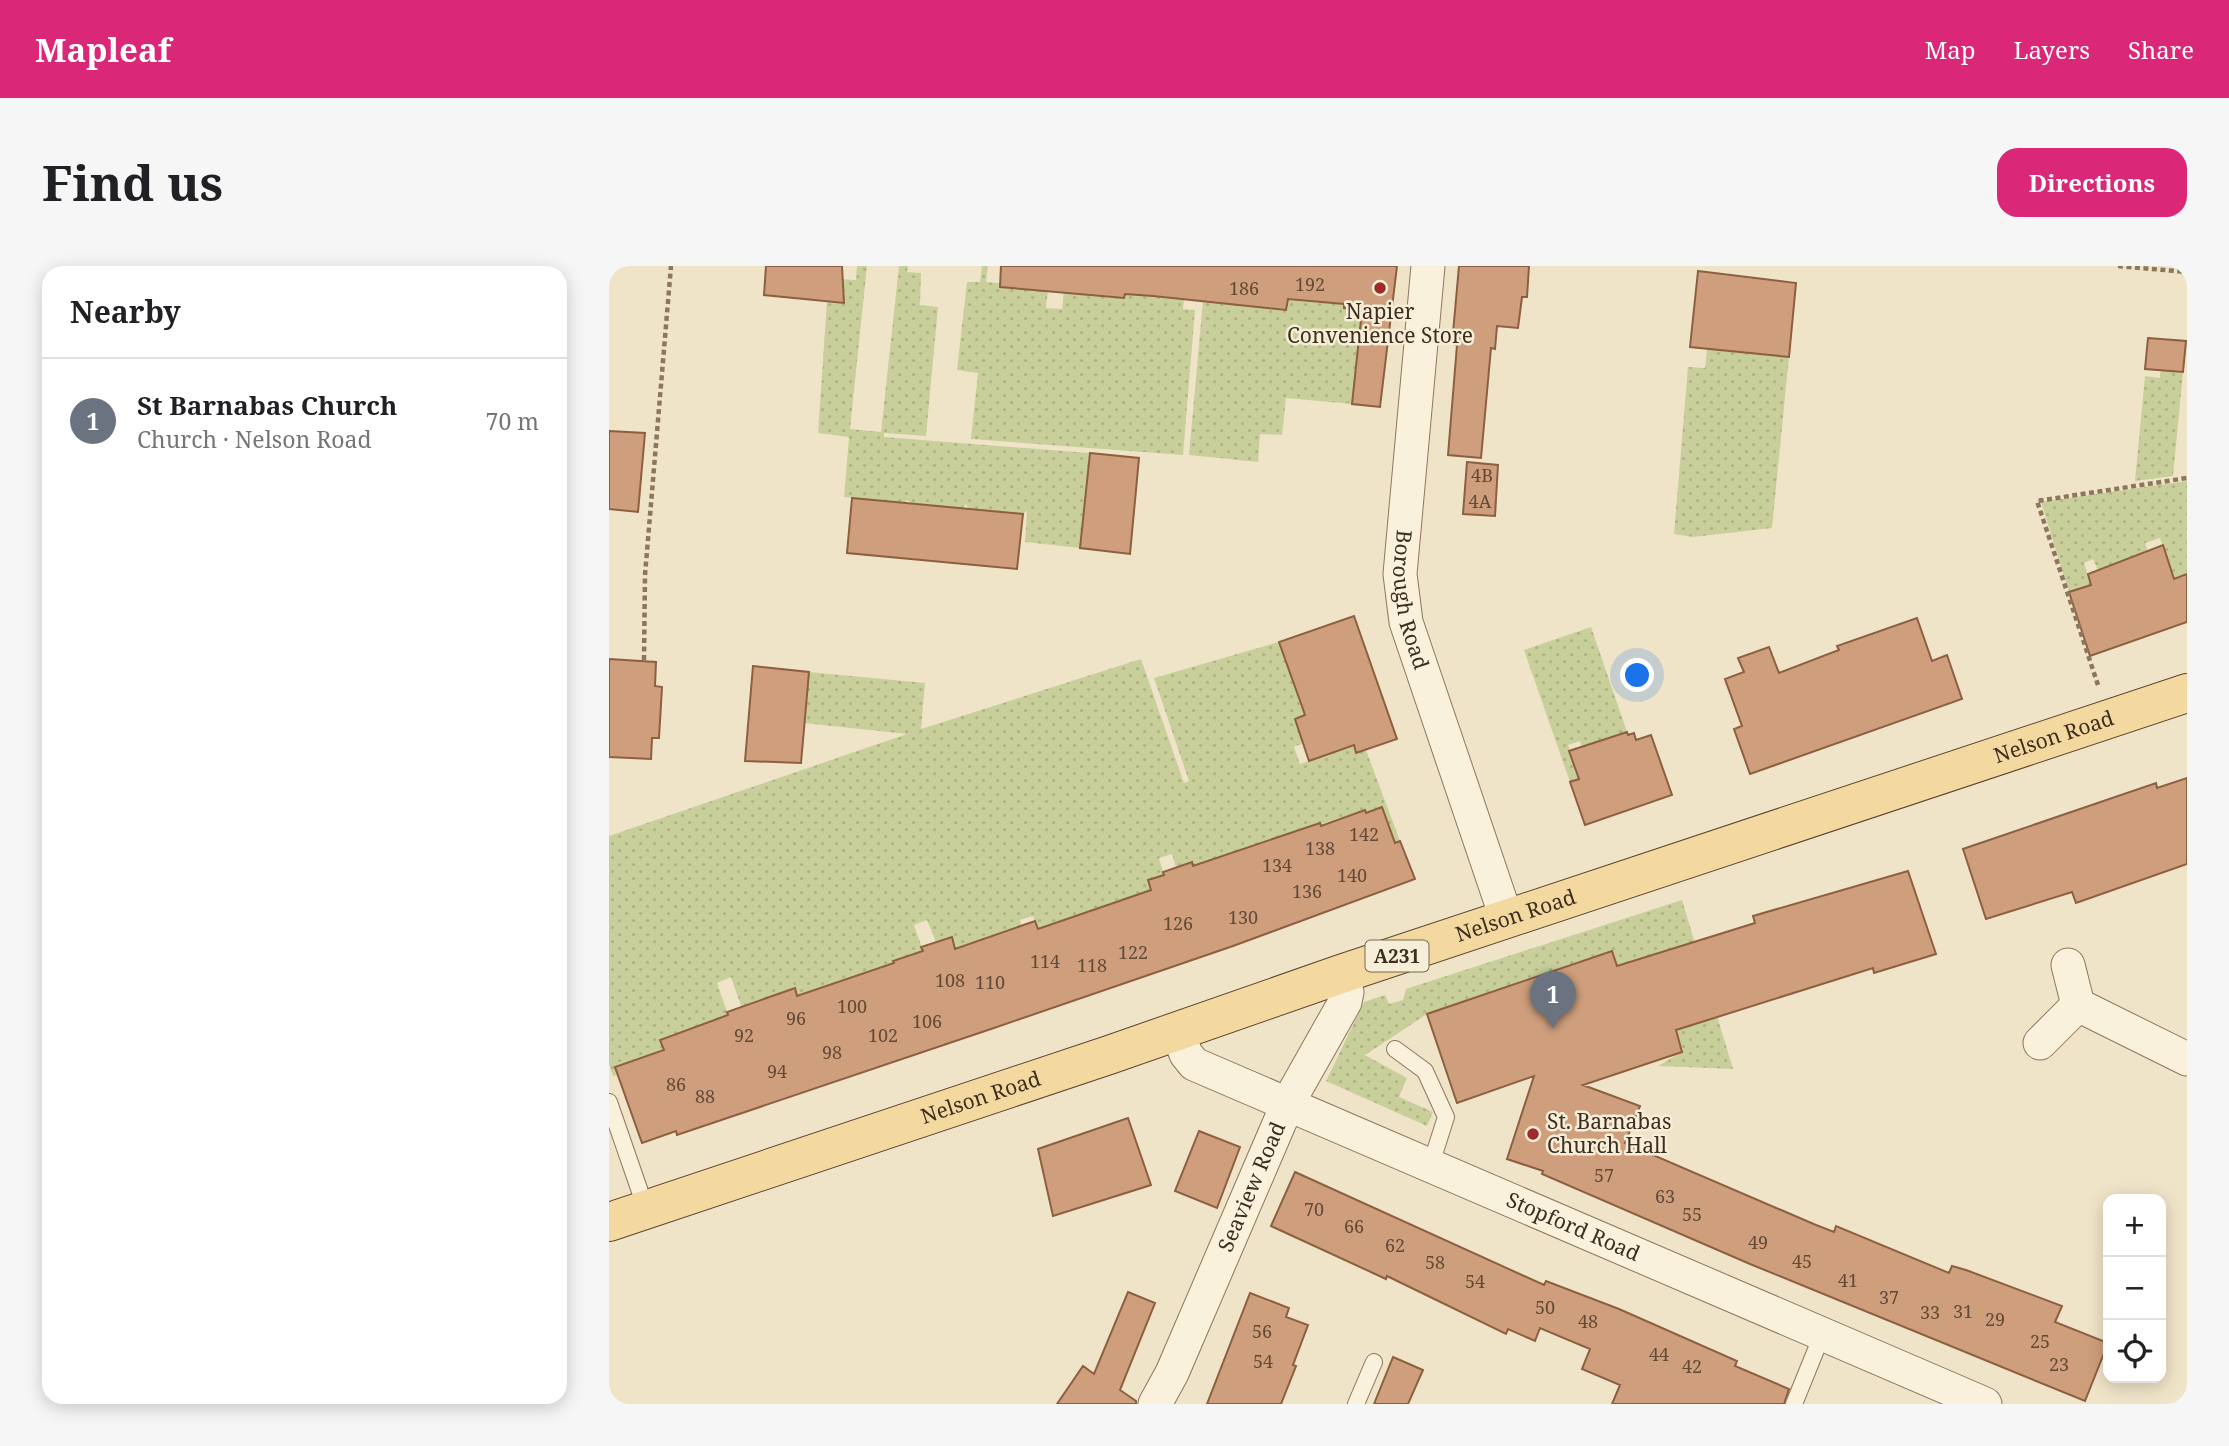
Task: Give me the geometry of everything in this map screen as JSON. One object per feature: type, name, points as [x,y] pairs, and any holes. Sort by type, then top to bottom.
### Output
[{"type":"main road","name":"Nelson Road","points":[[609,1223],[1341,974],[2187,693]]},
{"type":"street","name":"Borough Road","points":[[1428,266],[1401,586],[1406,622],[1507,920]]},
{"type":"street","points":[[2068,965],[2078,1005],[2187,1059]]},
{"type":"street","name":"Seaview Road","points":[[1155,1404],[1172,1373],[1288,1103],[1345,1003],[1347,992],[1341,974]]},
{"type":"street","points":[[2041,1043],[2078,1005]]},
{"type":"street","name":"Stopford Road","points":[[1177,1031],[1186,1054],[1194,1064],[1985,1404]]},
{"type":"lane","points":[[1395,1049],[1425,1071],[1446,1117],[1431,1164]]},
{"type":"lane","points":[[609,1102],[646,1210]]},
{"type":"lane","points":[[1794,1404],[1822,1335]]},
{"type":"lane","points":[[1356,1404],[1374,1362]]},
{"type":"path","points":[[644,660],[647,545],[671,266]]},
{"type":"path","points":[[2118,266],[2187,272]]},
{"type":"path","points":[[2100,692],[2037,501],[2187,478]]},
{"type":"green space","points":[[857,266],[867,266],[850,429],[881,432],[899,266],[908,266],[907,272],[921,273],[920,305],[938,307],[926,436],[884,433],[884,437],[1090,453],[1080,548],[1025,542],[1027,511],[1023,514],[969,509],[966,504],[963,508],[911,503],[907,500],[905,503],[844,497],[849,437],[818,433],[828,287],[840,279],[856,280]]},
{"type":"green space","points":[[982,266],[988,266],[986,282],[1008,284],[1050,271],[1046,308],[1062,309],[1065,281],[1124,298],[1126,277],[1143,295],[1168,297],[1187,268],[1183,309],[1195,310],[1183,455],[971,439],[978,373],[957,370],[967,282],[980,282]]},
{"type":"green space","points":[[1290,275],[1296,300],[1321,302],[1323,284],[1346,286],[1344,308],[1362,310],[1352,404],[1286,398],[1282,435],[1260,434],[1258,462],[1189,455],[1203,300],[1286,310]]},
{"type":"green space","points":[[1758,320],[1762,354],[1789,357],[1772,528],[1693,537],[1674,534],[1688,367],[1705,368],[1710,321],[1717,322],[1723,351],[1743,353],[1747,324]]},
{"type":"green space","points":[[2161,370],[2183,372],[2173,476],[2135,481],[2145,376],[2160,378]]},
{"type":"green space","points":[[2187,481],[2187,574],[2174,579],[2160,538],[2145,543],[2151,562],[2098,570],[2093,559],[2084,563],[2091,585],[2069,592],[2041,502]]},
{"type":"green space","points":[[1591,627],[1627,732],[1583,750],[1580,741],[1568,745],[1579,779],[1570,782],[1524,650]]},
{"type":"green space","points":[[1279,642],[1285,661],[1317,651],[1322,664],[1290,675],[1302,710],[1333,699],[1336,704],[1295,719],[1303,743],[1294,747],[1300,764],[1354,745],[1357,753],[1366,750],[1400,841],[1395,843],[1364,810],[1260,844],[1206,905],[1192,863],[1176,868],[1172,854],[1159,858],[1164,875],[1148,880],[1151,892],[1132,932],[1121,899],[1107,904],[1112,921],[1079,914],[1051,924],[1062,956],[1048,960],[1033,916],[1020,920],[1034,965],[988,937],[955,949],[951,937],[936,942],[927,920],[914,925],[939,996],[904,957],[894,961],[898,974],[797,996],[795,988],[742,1009],[731,977],[717,983],[745,1063],[684,1032],[661,1040],[668,1062],[616,1067],[618,1075],[613,1076],[609,1064],[609,836],[907,734],[804,723],[809,672],[925,683],[921,729],[1141,659],[1184,783],[1189,781],[1154,678]]},
{"type":"green space","points":[[1682,900],[1733,1069],[1658,1066],[1682,1052],[1650,956],[1617,966],[1612,951],[1427,1014],[1365,1055],[1407,1078],[1399,1097],[1433,1112],[1427,1126],[1326,1081],[1364,1002],[1385,995],[1389,1004],[1403,1000],[1406,989]]},
{"type":"building","points":[[766,266],[842,266],[844,303],[764,295]]},
{"type":"building","points":[[1001,266],[1397,266],[1380,407],[1352,404],[1362,310],[1344,308],[1344,304],[1288,299],[1286,310],[1153,296],[1125,294],[1124,298],[1000,287]]},
{"type":"building","points":[[1459,266],[1529,266],[1527,297],[1522,297],[1518,328],[1497,326],[1495,349],[1491,348],[1481,458],[1448,455],[1457,345],[1452,344]]},
{"type":"building","points":[[1698,271],[1796,283],[1789,357],[1690,347]]},
{"type":"building","points":[[2148,338],[2186,341],[2183,372],[2145,369]]},
{"type":"building","points":[[609,431],[645,433],[638,512],[609,509]]},
{"type":"building","points":[[1090,453],[1139,458],[1130,554],[1080,548]]},
{"type":"building","points":[[1467,462],[1498,465],[1495,516],[1463,514]]},
{"type":"building","points":[[852,498],[1023,514],[1017,569],[847,553]]},
{"type":"building","points":[[2163,545],[2174,579],[2187,574],[2187,622],[2090,656],[2069,592],[2091,585],[2088,574]]},
{"type":"building","points":[[1354,616],[1397,739],[1356,753],[1354,745],[1309,761],[1295,719],[1305,715],[1279,642]]},
{"type":"building","points":[[1917,618],[1932,661],[1947,655],[1962,699],[1750,774],[1734,729],[1742,726],[1725,679],[1744,672],[1738,658],[1769,647],[1779,673],[1839,650],[1837,646]]},
{"type":"building","points":[[609,659],[656,662],[655,686],[662,687],[659,738],[652,738],[651,759],[609,757]]},
{"type":"building","points":[[753,666],[809,672],[801,763],[745,761]]},
{"type":"building","points":[[1627,732],[1628,735],[1634,733],[1636,740],[1651,735],[1672,795],[1585,825],[1570,782],[1579,779],[1569,751]]},
{"type":"building","points":[[2187,778],[2187,864],[2076,903],[2072,892],[1986,919],[1963,849],[2156,783],[2157,788]]},
{"type":"building","points":[[1382,807],[1395,843],[1400,841],[1415,879],[1233,946],[991,1029],[677,1135],[676,1131],[642,1143],[615,1067],[664,1050],[660,1040],[795,988],[797,996],[894,963],[893,961],[923,951],[921,947],[952,937],[955,949],[1035,921],[1038,929],[1151,890],[1148,880],[1164,875],[1163,872],[1192,862],[1193,866],[1320,823],[1321,826],[1365,810],[1366,813]]},
{"type":"building","points":[[1908,871],[1936,954],[1874,973],[1873,968],[1676,1030],[1682,1052],[1583,1085],[1640,1106],[1625,1143],[1834,1232],[1836,1226],[1949,1273],[1952,1266],[1966,1270],[2062,1306],[2055,1322],[2103,1341],[2103,1356],[2085,1401],[1750,1264],[1542,1174],[1543,1171],[1507,1159],[1534,1076],[1457,1103],[1427,1014],[1612,951],[1617,966],[1755,923],[1753,916]]},
{"type":"building","points":[[1128,1118],[1151,1185],[1053,1216],[1038,1149]]},
{"type":"building","points":[[1199,1131],[1240,1147],[1217,1208],[1175,1191]]},
{"type":"building","points":[[1295,1172],[1544,1285],[1546,1281],[1619,1309],[1737,1361],[1735,1366],[1789,1389],[1784,1404],[1612,1404],[1620,1385],[1582,1369],[1590,1349],[1540,1328],[1535,1341],[1508,1329],[1506,1334],[1387,1276],[1386,1279],[1271,1226]]},
{"type":"building","points":[[1128,1292],[1155,1303],[1120,1390],[1136,1401],[1136,1404],[1057,1404],[1083,1366],[1094,1374]]},
{"type":"building","points":[[1250,1293],[1289,1308],[1286,1317],[1308,1325],[1293,1365],[1296,1366],[1281,1404],[1207,1404]]},
{"type":"building","points":[[1393,1357],[1423,1370],[1408,1404],[1374,1404]]},
{"type":"place","name":"Napier Convenience Store","points":[[1380,288]]},
{"type":"place","name":"St Barnabas Church","points":[[1553,1029]]},
{"type":"place","name":"St. Barnabas Church Hall","points":[[1533,1134]]}]
